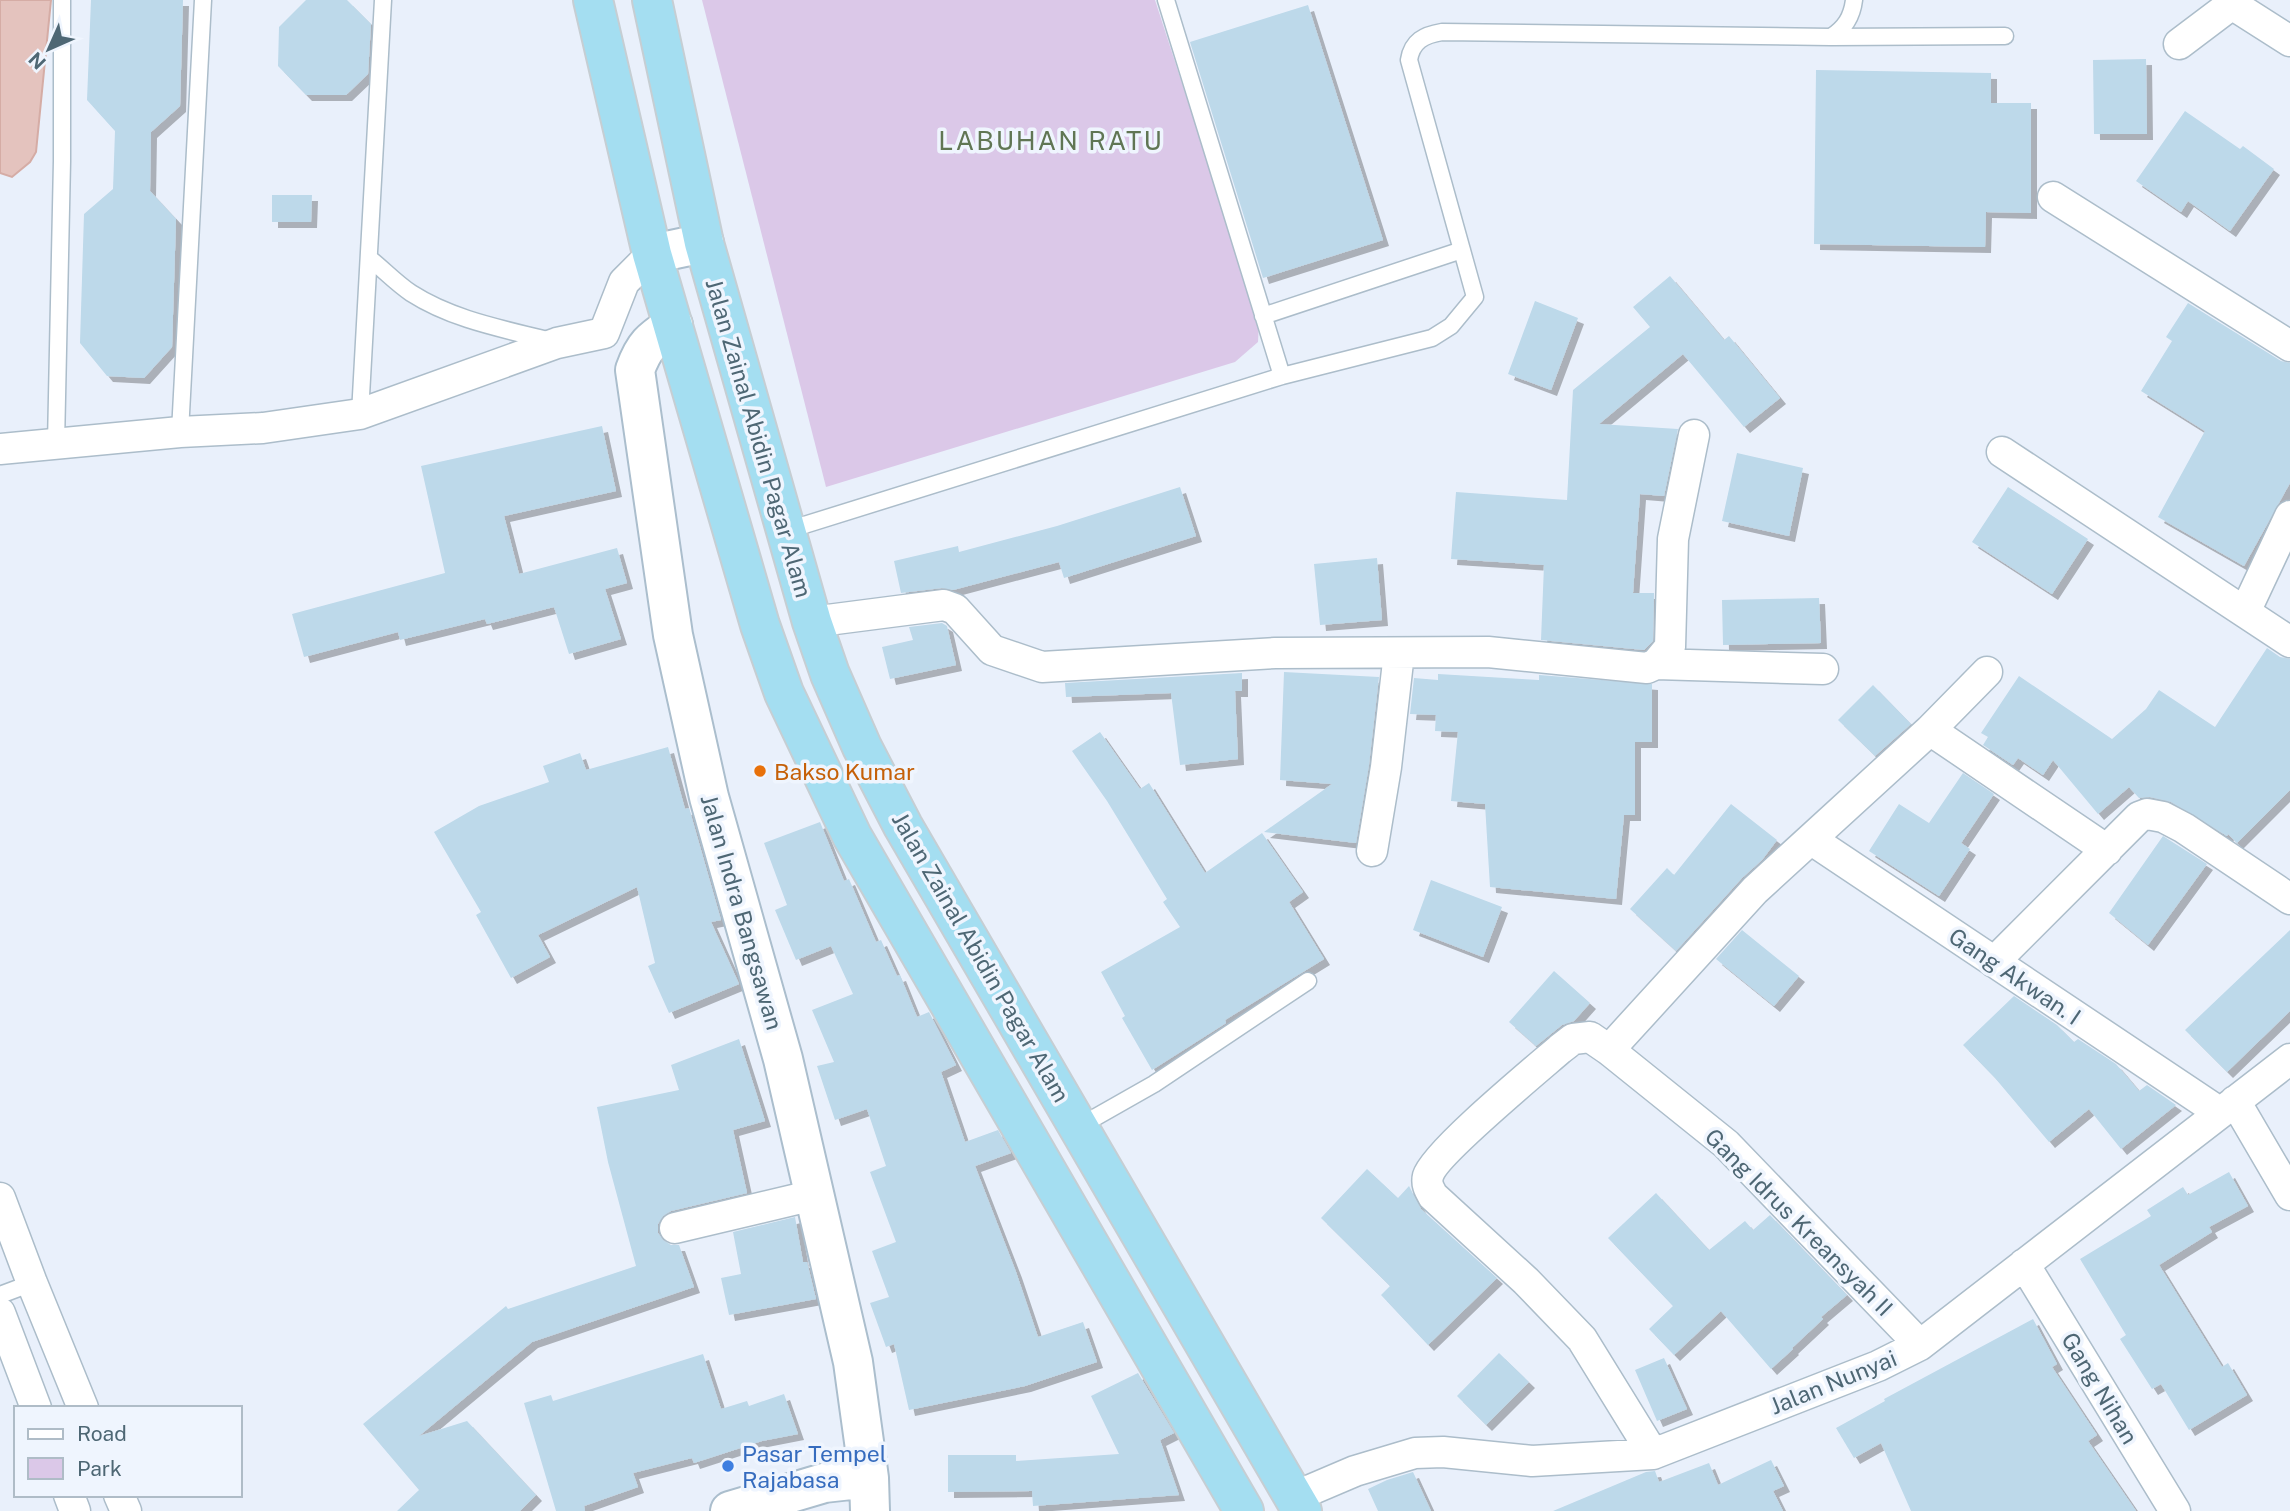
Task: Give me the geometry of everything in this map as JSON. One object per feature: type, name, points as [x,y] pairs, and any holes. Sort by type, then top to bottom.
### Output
[{"type":"highway","points":[[593,0],[652,254],[760,625],[784,693],[846,824],[1244,1511]]},
{"type":"highway","name":"Jalan Zainal Abidin Pagar Alam","points":[[652,0],[704,243],[785,531],[830,674],[862,747],[903,826],[1298,1504]]},
{"type":"street","points":[[2179,44],[2228,7],[2235,6],[2290,41]]},
{"type":"street","points":[[2053,197],[2290,346]]},
{"type":"street","points":[[0,449],[180,432],[263,428],[360,415],[557,343],[604,333],[624,282],[652,254],[704,243]]},
{"type":"street","name":"Jalan Indra Bangsawan","points":[[673,325],[643,349],[635,370],[671,621],[709,797],[783,1059],[853,1362],[864,1501]]},
{"type":"street","points":[[1656,664],[1670,647],[1673,539],[1694,435]]},
{"type":"street","points":[[2002,452],[2290,642]]},
{"type":"street","points":[[2245,612],[2290,516]]},
{"type":"street","points":[[812,622],[944,605],[955,609],[992,650],[1042,667],[1275,653],[1488,652],[1647,668],[1656,664],[1824,669]]},
{"type":"street","points":[[1372,851],[1387,767],[1399,653]]},
{"type":"street","points":[[1609,1050],[1755,890],[1930,730],[1987,672]]},
{"type":"street","points":[[1930,730],[2107,850]]},
{"type":"street","points":[[1994,962],[2139,817],[2147,814],[2163,817],[2184,828],[2290,899]]},
{"type":"street","name":"Gang Akwan. I","points":[[1812,840],[1994,962],[2227,1107]]},
{"type":"street","name":"Gang Idrus Kreansyah II","points":[[1653,1454],[1582,1339],[1526,1281],[1433,1196],[1427,1185],[1428,1174],[1452,1145],[1573,1040],[1590,1037],[1726,1144],[1920,1345]]},
{"type":"street","name":"Jalan Nunyai","points":[[1298,1504],[1355,1471],[1415,1453],[1443,1452],[1532,1461],[1653,1454],[1878,1366],[1920,1345],[2290,1059]]},
{"type":"street","points":[[2227,1107],[2290,1195]]},
{"type":"street","points":[[675,1228],[814,1195]]},
{"type":"street","points":[[0,1198],[82,1406]]},
{"type":"street","name":"Gang Nihan","points":[[2024,1264],[2175,1511]]},
{"type":"street","points":[[0,1313],[35,1406]]},
{"type":"street","points":[[730,1511],[824,1483],[864,1501]]},
{"type":"lane","points":[[56,444],[62,0]]},
{"type":"lane","points":[[180,432],[203,0]]},
{"type":"lane","points":[[360,415],[383,0]]},
{"type":"lane","points":[[1166,0],[1282,376]]},
{"type":"lane","points":[[1831,37],[1843,29],[1853,10],[1854,0]]},
{"type":"lane","points":[[785,531],[1282,376],[1432,338],[1451,326],[1475,297],[1409,60],[1410,49],[1417,40],[1429,34],[2005,36]]},
{"type":"lane","points":[[1263,316],[1462,250]]},
{"type":"lane","points":[[369,258],[412,293],[446,311],[475,322],[557,343]]},
{"type":"lane","points":[[1080,1126],[1154,1084],[1308,981]]},
{"type":"lane","points":[[0,1295],[32,1283]]},
{"type":"green space","points":[[702,0],[1155,0],[1259,321],[1258,342],[1235,362],[826,487]]},
{"type":"shaded area","points":[[0,0],[51,0],[36,152],[30,162],[12,177],[0,173]]},
{"type":"building","points":[[91,0],[183,0],[180,106],[151,132],[150,191],[176,219],[172,347],[144,378],[107,376],[80,343],[84,214],[113,189],[115,131],[87,100]]},
{"type":"building","points":[[306,0],[347,0],[371,24],[368,74],[346,95],[306,95],[278,66],[279,27]]},
{"type":"building","points":[[1308,5],[1383,240],[1263,278],[1190,42]]},
{"type":"building","points":[[2146,59],[2147,134],[2094,134],[2093,60]]},
{"type":"building","points":[[1816,70],[1991,73],[1991,103],[2031,103],[2031,213],[1986,212],[1985,247],[1814,244]]},
{"type":"building","points":[[2185,111],[2240,149],[2243,146],[2274,169],[2230,231],[2188,201],[2181,212],[2136,181]]},
{"type":"building","points":[[272,195],[312,195],[311,222],[272,222]]},
{"type":"building","points":[[1670,276],[1724,340],[1729,336],[1780,398],[1744,427],[1683,354],[1599,424],[1678,429],[1664,496],[1640,494],[1633,593],[1654,593],[1653,641],[1644,650],[1541,640],[1544,565],[1451,559],[1456,492],[1567,500],[1573,390],[1650,327],[1633,307]]},
{"type":"building","points":[[1535,301],[1578,318],[1551,390],[1508,374]]},
{"type":"building","points":[[2188,303],[2281,361],[2290,363],[2290,483],[2244,566],[2158,517],[2205,431],[2141,391],[2172,341],[2166,337]]},
{"type":"building","points":[[602,426],[616,491],[504,516],[519,574],[617,548],[627,583],[605,589],[621,639],[569,654],[554,607],[487,624],[485,619],[400,640],[398,632],[304,657],[292,614],[445,573],[421,466]]},
{"type":"building","points":[[1737,453],[1803,468],[1789,536],[1722,521]]},
{"type":"building","points":[[1180,487],[1196,536],[1064,578],[1059,562],[953,590],[942,588],[901,593],[894,561],[958,546],[959,552],[1057,526]]},
{"type":"building","points":[[2008,487],[2088,539],[2052,594],[1972,542]]},
{"type":"building","points":[[1377,558],[1382,620],[1320,625],[1314,564]]},
{"type":"building","points":[[1819,598],[1821,643],[1723,645],[1722,600]]},
{"type":"building","points":[[942,623],[947,626],[956,665],[890,679],[882,647],[913,640],[909,627]]},
{"type":"building","points":[[2267,648],[2280,657],[2290,659],[2290,790],[2237,843],[2228,834],[2227,836],[2171,802],[2150,797],[2139,798],[2129,787],[2098,814],[2053,760],[2043,775],[2018,758],[2013,765],[1983,745],[1988,737],[1981,733],[2019,676],[2112,739],[2146,709],[2159,690],[2215,727]]},
{"type":"building","points":[[1284,672],[1379,677],[1369,765],[1356,843],[1264,832],[1332,784],[1280,780]]},
{"type":"building","points":[[1242,673],[1242,691],[1235,691],[1238,759],[1180,765],[1171,693],[1066,697],[1065,683]]},
{"type":"building","points":[[1438,674],[1539,680],[1539,675],[1652,684],[1652,742],[1635,742],[1635,815],[1624,815],[1616,899],[1490,887],[1485,804],[1451,801],[1458,732],[1435,731],[1436,715],[1410,714],[1414,678],[1438,680]]},
{"type":"building","points":[[1873,685],[1911,724],[1875,756],[1838,720]]},
{"type":"building","points":[[1100,732],[1140,789],[1149,783],[1205,873],[1262,833],[1303,892],[1289,902],[1324,959],[1225,1020],[1226,1023],[1152,1070],[1122,1018],[1125,1016],[1101,972],[1180,927],[1163,902],[1167,899],[1107,801],[1072,751]]},
{"type":"building","points":[[668,747],[685,809],[689,808],[721,920],[711,922],[739,984],[669,1013],[648,966],[655,963],[637,887],[538,935],[550,957],[511,978],[476,915],[481,912],[434,832],[479,806],[549,782],[543,766],[580,753],[586,770]]},
{"type":"building","points":[[1963,773],[1994,794],[1961,843],[1970,849],[1939,896],[1869,851],[1899,804],[1929,823]]},
{"type":"building","points":[[1731,804],[1777,840],[1762,860],[1742,878],[1676,951],[1630,909],[1667,868],[1674,875]]},
{"type":"building","points":[[820,822],[844,881],[849,879],[876,942],[881,940],[897,976],[900,975],[917,1017],[929,1012],[956,1065],[941,1072],[965,1142],[998,1130],[1011,1153],[975,1166],[1038,1337],[1083,1322],[1097,1362],[1025,1386],[909,1410],[894,1344],[886,1347],[870,1303],[889,1297],[872,1251],[896,1242],[870,1172],[886,1166],[867,1109],[835,1120],[817,1066],[834,1062],[812,1010],[853,994],[831,946],[796,960],[775,910],[787,905],[764,843]]},
{"type":"building","points":[[2163,836],[2207,864],[2148,945],[2109,913]]},
{"type":"building","points":[[1431,880],[1502,907],[1483,957],[1413,930]]},
{"type":"building","points":[[1742,930],[1799,976],[1774,1006],[1716,959]]},
{"type":"building","points":[[2290,930],[2290,1011],[2227,1072],[2185,1030]]},
{"type":"building","points":[[1554,971],[1590,1003],[1574,1021],[1562,1025],[1536,1046],[1509,1022]]},
{"type":"building","points":[[2014,996],[2057,1025],[2074,1042],[2078,1039],[2116,1064],[2139,1091],[2147,1085],[2176,1105],[2121,1149],[2089,1109],[2049,1142],[1963,1045]]},
{"type":"building","points":[[739,1039],[765,1121],[733,1130],[747,1193],[671,1211],[663,1216],[658,1224],[658,1233],[663,1240],[671,1245],[679,1245],[694,1287],[532,1342],[419,1436],[467,1421],[536,1495],[520,1511],[397,1511],[419,1490],[363,1424],[506,1306],[508,1309],[636,1266],[608,1162],[597,1107],[679,1090],[671,1065]]},
{"type":"building","points":[[1367,1169],[1398,1198],[1409,1186],[1421,1209],[1497,1278],[1428,1345],[1381,1295],[1390,1286],[1321,1218]]},
{"type":"building","points":[[2229,1172],[2248,1206],[2209,1227],[2212,1232],[2159,1265],[2222,1367],[2228,1363],[2247,1395],[2189,1430],[2161,1384],[2152,1389],[2120,1339],[2126,1335],[2080,1259],[2151,1216],[2147,1210],[2183,1187],[2188,1195]]},
{"type":"building","points":[[1656,1193],[1709,1250],[1745,1221],[1753,1230],[1770,1215],[1847,1295],[1821,1317],[1823,1319],[1771,1369],[1721,1311],[1674,1355],[1649,1329],[1673,1306],[1608,1238]]},
{"type":"building","points":[[795,1217],[803,1262],[807,1262],[816,1299],[729,1315],[721,1278],[741,1274],[733,1232]]},
{"type":"building","points":[[2033,1319],[2057,1364],[2052,1367],[2097,1435],[2088,1441],[2136,1511],[1911,1511],[1881,1443],[1854,1458],[1836,1428],[1885,1401],[1884,1399]]},
{"type":"building","points":[[1499,1353],[1529,1382],[1486,1425],[1457,1396]]},
{"type":"building","points":[[703,1354],[721,1409],[747,1401],[749,1406],[784,1394],[798,1434],[762,1441],[694,1463],[692,1458],[633,1473],[638,1487],[584,1506],[585,1511],[556,1511],[524,1403],[551,1395],[553,1401]]},
{"type":"building","points":[[1664,1358],[1687,1409],[1657,1421],[1635,1370]]},
{"type":"building","points":[[1138,1373],[1174,1433],[1160,1440],[1179,1495],[1033,1506],[1032,1491],[948,1492],[948,1455],[1016,1455],[1016,1461],[1119,1454],[1091,1396]]},
{"type":"building","points":[[1771,1460],[1784,1486],[1773,1491],[1783,1511],[1553,1511],[1646,1472],[1655,1471],[1659,1482],[1709,1463],[1718,1485]]},
{"type":"building","points":[[1413,1472],[1431,1511],[1378,1511],[1368,1489]]},
{"type":"place","name":"Bakso Kumar","points":[[760,771]]},
{"type":"place","name":"Pasar Tempel Rajabasa","points":[[728,1466]]},
{"type":"district","name":"LABUHAN RATU","points":[[1051,140]]}]
